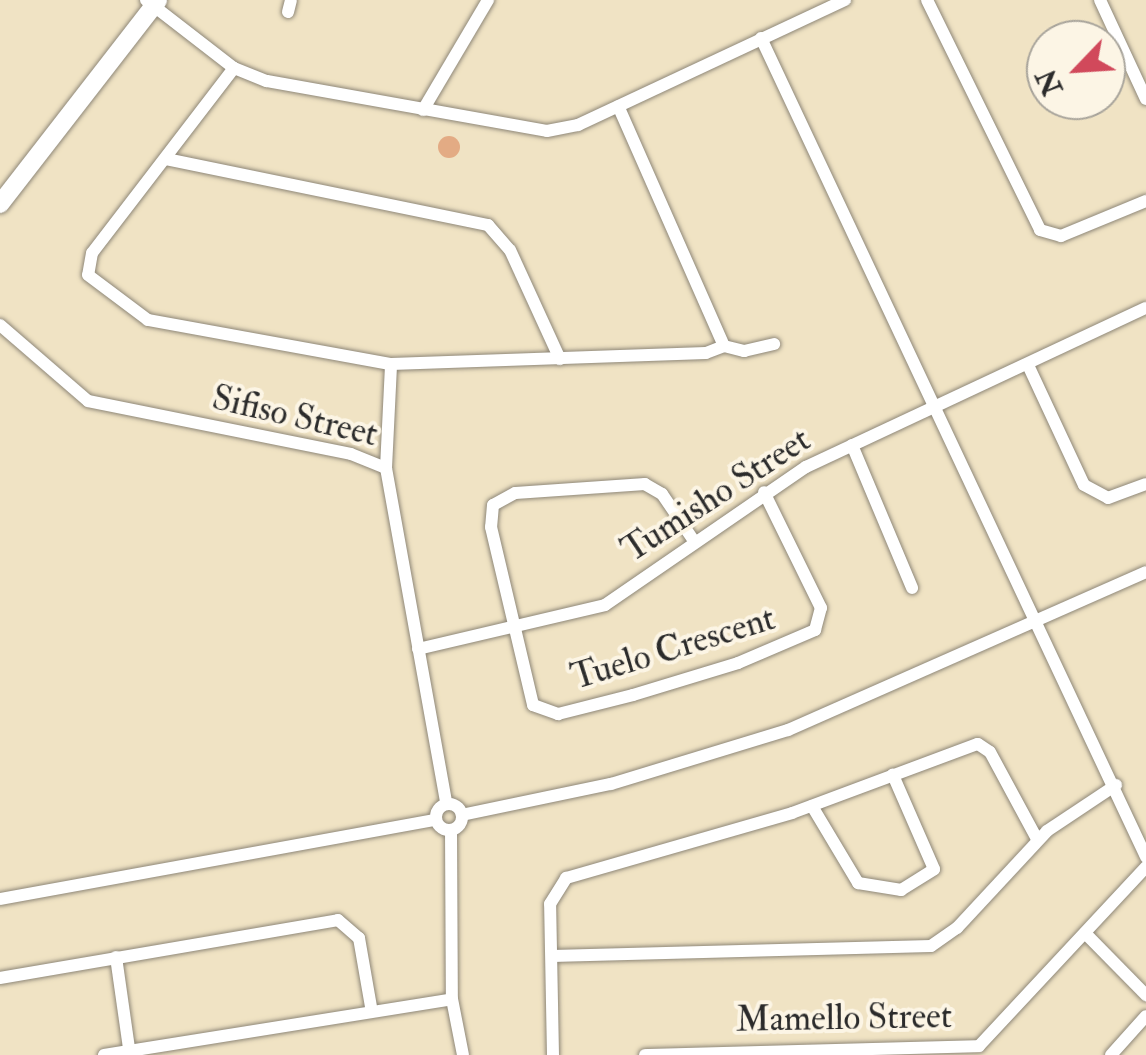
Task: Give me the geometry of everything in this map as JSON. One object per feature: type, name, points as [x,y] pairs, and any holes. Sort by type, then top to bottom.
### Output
[{"type":"street","points":[[423,110],[488,0]]},
{"type":"street","points":[[0,204],[152,2],[234,68],[281,85],[547,130],[618,106],[845,0]]},
{"type":"street","points":[[927,0],[1036,224],[1053,238],[1146,201]]},
{"type":"street","points":[[1100,0],[1146,99]]},
{"type":"street","points":[[762,38],[938,405],[1146,857]]},
{"type":"street","points":[[234,68],[87,262],[97,286],[148,320],[391,364],[560,359],[774,344]]},
{"type":"street","points":[[618,106],[719,350]]},
{"type":"street","points":[[166,160],[488,224],[510,250],[560,359]]},
{"type":"street","name":"Tumisho Street","points":[[418,649],[605,605],[764,492],[852,445],[1146,308]]},
{"type":"street","name":"Sifiso Street","points":[[0,325],[88,401],[351,454],[386,468],[446,804]]},
{"type":"street","points":[[386,468],[391,364]]},
{"type":"street","points":[[1028,364],[1084,485],[1108,498],[1146,484]]},
{"type":"street","points":[[852,445],[912,588]]},
{"type":"street","name":"Tuelo Crescent","points":[[694,541],[662,494],[645,484],[506,496],[490,516],[529,698],[548,714],[798,641],[820,624],[821,608],[764,492]]},
{"type":"street","points":[[463,1055],[452,999],[451,830],[462,815],[611,784],[740,746],[1037,623],[1146,572]]},
{"type":"street","points":[[553,1055],[550,904],[566,878],[812,806],[970,745],[985,746],[1037,839]]},
{"type":"street","points":[[812,806],[858,883],[901,890],[934,869],[893,775]]},
{"type":"street","points":[[552,956],[931,946],[957,928],[1037,839],[1116,785]]},
{"type":"street","points":[[436,820],[446,804],[462,815]]},
{"type":"street","points":[[0,899],[436,820],[451,830]]},
{"type":"street","name":"Mamello Street","points":[[645,1055],[839,1053],[979,1046],[1146,867]]},
{"type":"street","points":[[0,978],[338,920],[359,938],[371,1007]]},
{"type":"street","points":[[1086,934],[1146,996]]},
{"type":"street","points":[[116,957],[130,1053]]},
{"type":"street","points":[[104,1055],[371,1007],[452,999]]},
{"type":"street","points":[[1111,1055],[1146,1016]]},
{"type":"building","points":[[449,136],[457,139],[457,155],[449,158],[441,155],[438,147],[441,139]]}]
